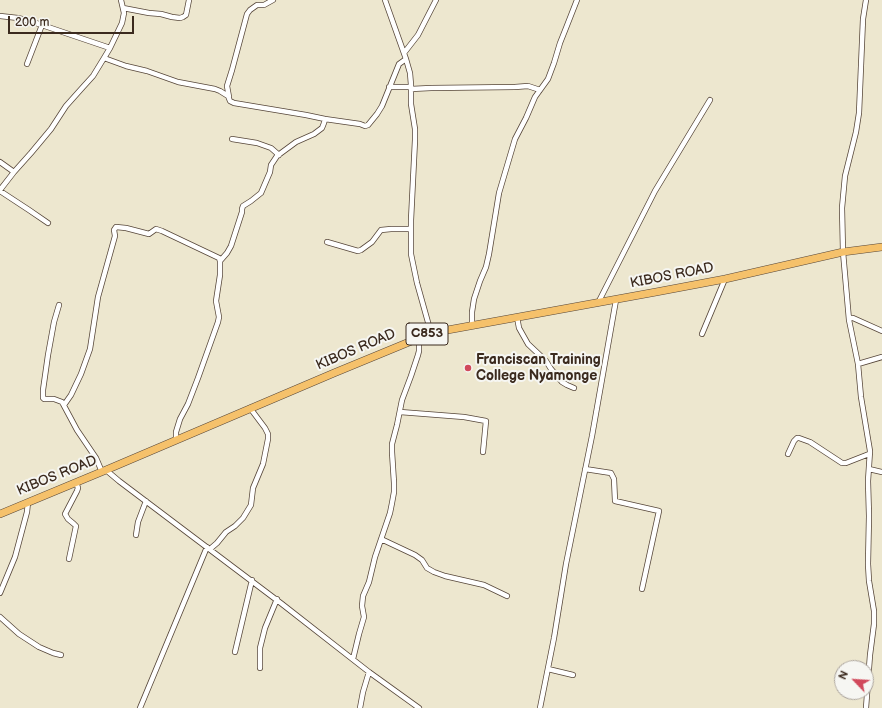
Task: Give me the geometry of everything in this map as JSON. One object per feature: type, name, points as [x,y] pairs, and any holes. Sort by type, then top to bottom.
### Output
[{"type":"main road","name":"KIBOS ROAD","points":[[0,514],[431,333],[725,279],[843,252],[882,247]]},
{"type":"street","points":[[48,223],[0,191],[14,172],[51,129],[66,106],[84,88],[93,76],[110,48],[122,23],[124,13],[121,0]]},
{"type":"street","points":[[123,8],[184,18],[189,0]]},
{"type":"street","points":[[229,99],[227,86],[247,14],[257,3],[264,5],[273,0]]},
{"type":"street","points":[[385,0],[410,73],[415,130],[411,229],[413,267],[431,333]]},
{"type":"street","points":[[404,53],[418,35],[436,0]]},
{"type":"street","points":[[472,325],[474,299],[486,267],[499,193],[515,139],[535,97],[548,79],[577,0]]},
{"type":"street","points":[[866,0],[863,19],[859,114],[845,176],[842,208],[843,252],[849,320],[858,364],[861,397],[870,451],[868,481],[868,564],[874,611],[874,624],[866,708]]},
{"type":"street","points":[[0,16],[18,18],[110,48]]},
{"type":"street","points":[[27,64],[42,25]]},
{"type":"street","points":[[104,58],[119,64],[147,70],[178,82],[215,89],[224,93],[230,101],[241,105],[365,126],[368,125],[382,106],[399,64],[406,59]]},
{"type":"street","points":[[389,87],[528,86],[540,90]]},
{"type":"street","points":[[598,303],[655,191],[710,100]]},
{"type":"street","points":[[220,262],[231,246],[243,206],[261,194],[271,165],[276,158],[296,142],[314,134],[322,128],[324,119]]},
{"type":"street","points":[[232,139],[257,143],[272,148],[279,155]]},
{"type":"street","points":[[0,162],[14,172]]},
{"type":"street","points":[[64,405],[71,395],[90,349],[98,296],[115,236],[114,230],[116,227],[126,228],[149,234],[156,229],[162,230],[219,258],[220,262],[220,275],[216,301],[219,317],[218,322],[188,404],[180,419],[176,432],[176,440]]},
{"type":"street","points":[[328,242],[358,251],[372,242],[382,230],[411,229]]},
{"type":"street","points":[[702,334],[725,279]]},
{"type":"street","points":[[540,708],[554,638],[567,557],[592,436],[616,300]]},
{"type":"street","points":[[59,305],[55,317],[42,396],[44,399],[59,400],[62,402],[77,430],[104,471],[252,580],[369,672],[418,708]]},
{"type":"street","points":[[517,318],[519,328],[528,344],[546,361],[562,382],[574,388]]},
{"type":"street","points":[[849,320],[853,318],[882,331]]},
{"type":"street","points":[[353,659],[358,634],[364,617],[362,606],[363,596],[369,582],[375,557],[390,513],[394,492],[392,444],[398,425],[402,400],[418,355],[419,338]]},
{"type":"street","points":[[858,364],[882,357]]},
{"type":"street","points":[[140,708],[208,548],[217,543],[226,532],[243,518],[251,504],[253,488],[263,464],[268,434],[250,408]]},
{"type":"street","points":[[400,412],[464,417],[486,421],[483,452]]},
{"type":"street","points":[[788,454],[796,438],[799,438],[810,442],[842,463],[846,463],[869,454]]},
{"type":"street","points":[[585,469],[611,473],[614,479],[615,501],[659,511],[642,590]]},
{"type":"street","points":[[869,469],[882,472]]},
{"type":"street","points":[[69,559],[76,526],[65,514],[77,491],[78,488],[76,482]]},
{"type":"street","points":[[136,535],[138,522],[146,501]]},
{"type":"street","points":[[0,593],[15,557],[27,512],[28,502]]},
{"type":"street","points":[[381,539],[415,555],[422,560],[427,568],[434,572],[484,585],[507,596]]},
{"type":"street","points":[[235,652],[252,580]]},
{"type":"street","points":[[260,668],[260,648],[265,628],[276,600]]},
{"type":"street","points":[[0,617],[19,634],[39,647],[61,655]]},
{"type":"street","points":[[548,669],[573,675]]},
{"type":"street","points":[[360,708],[369,672]]},
{"type":"place","name":"Franciscan Training College Nyamonge","points":[[468,368]]}]
